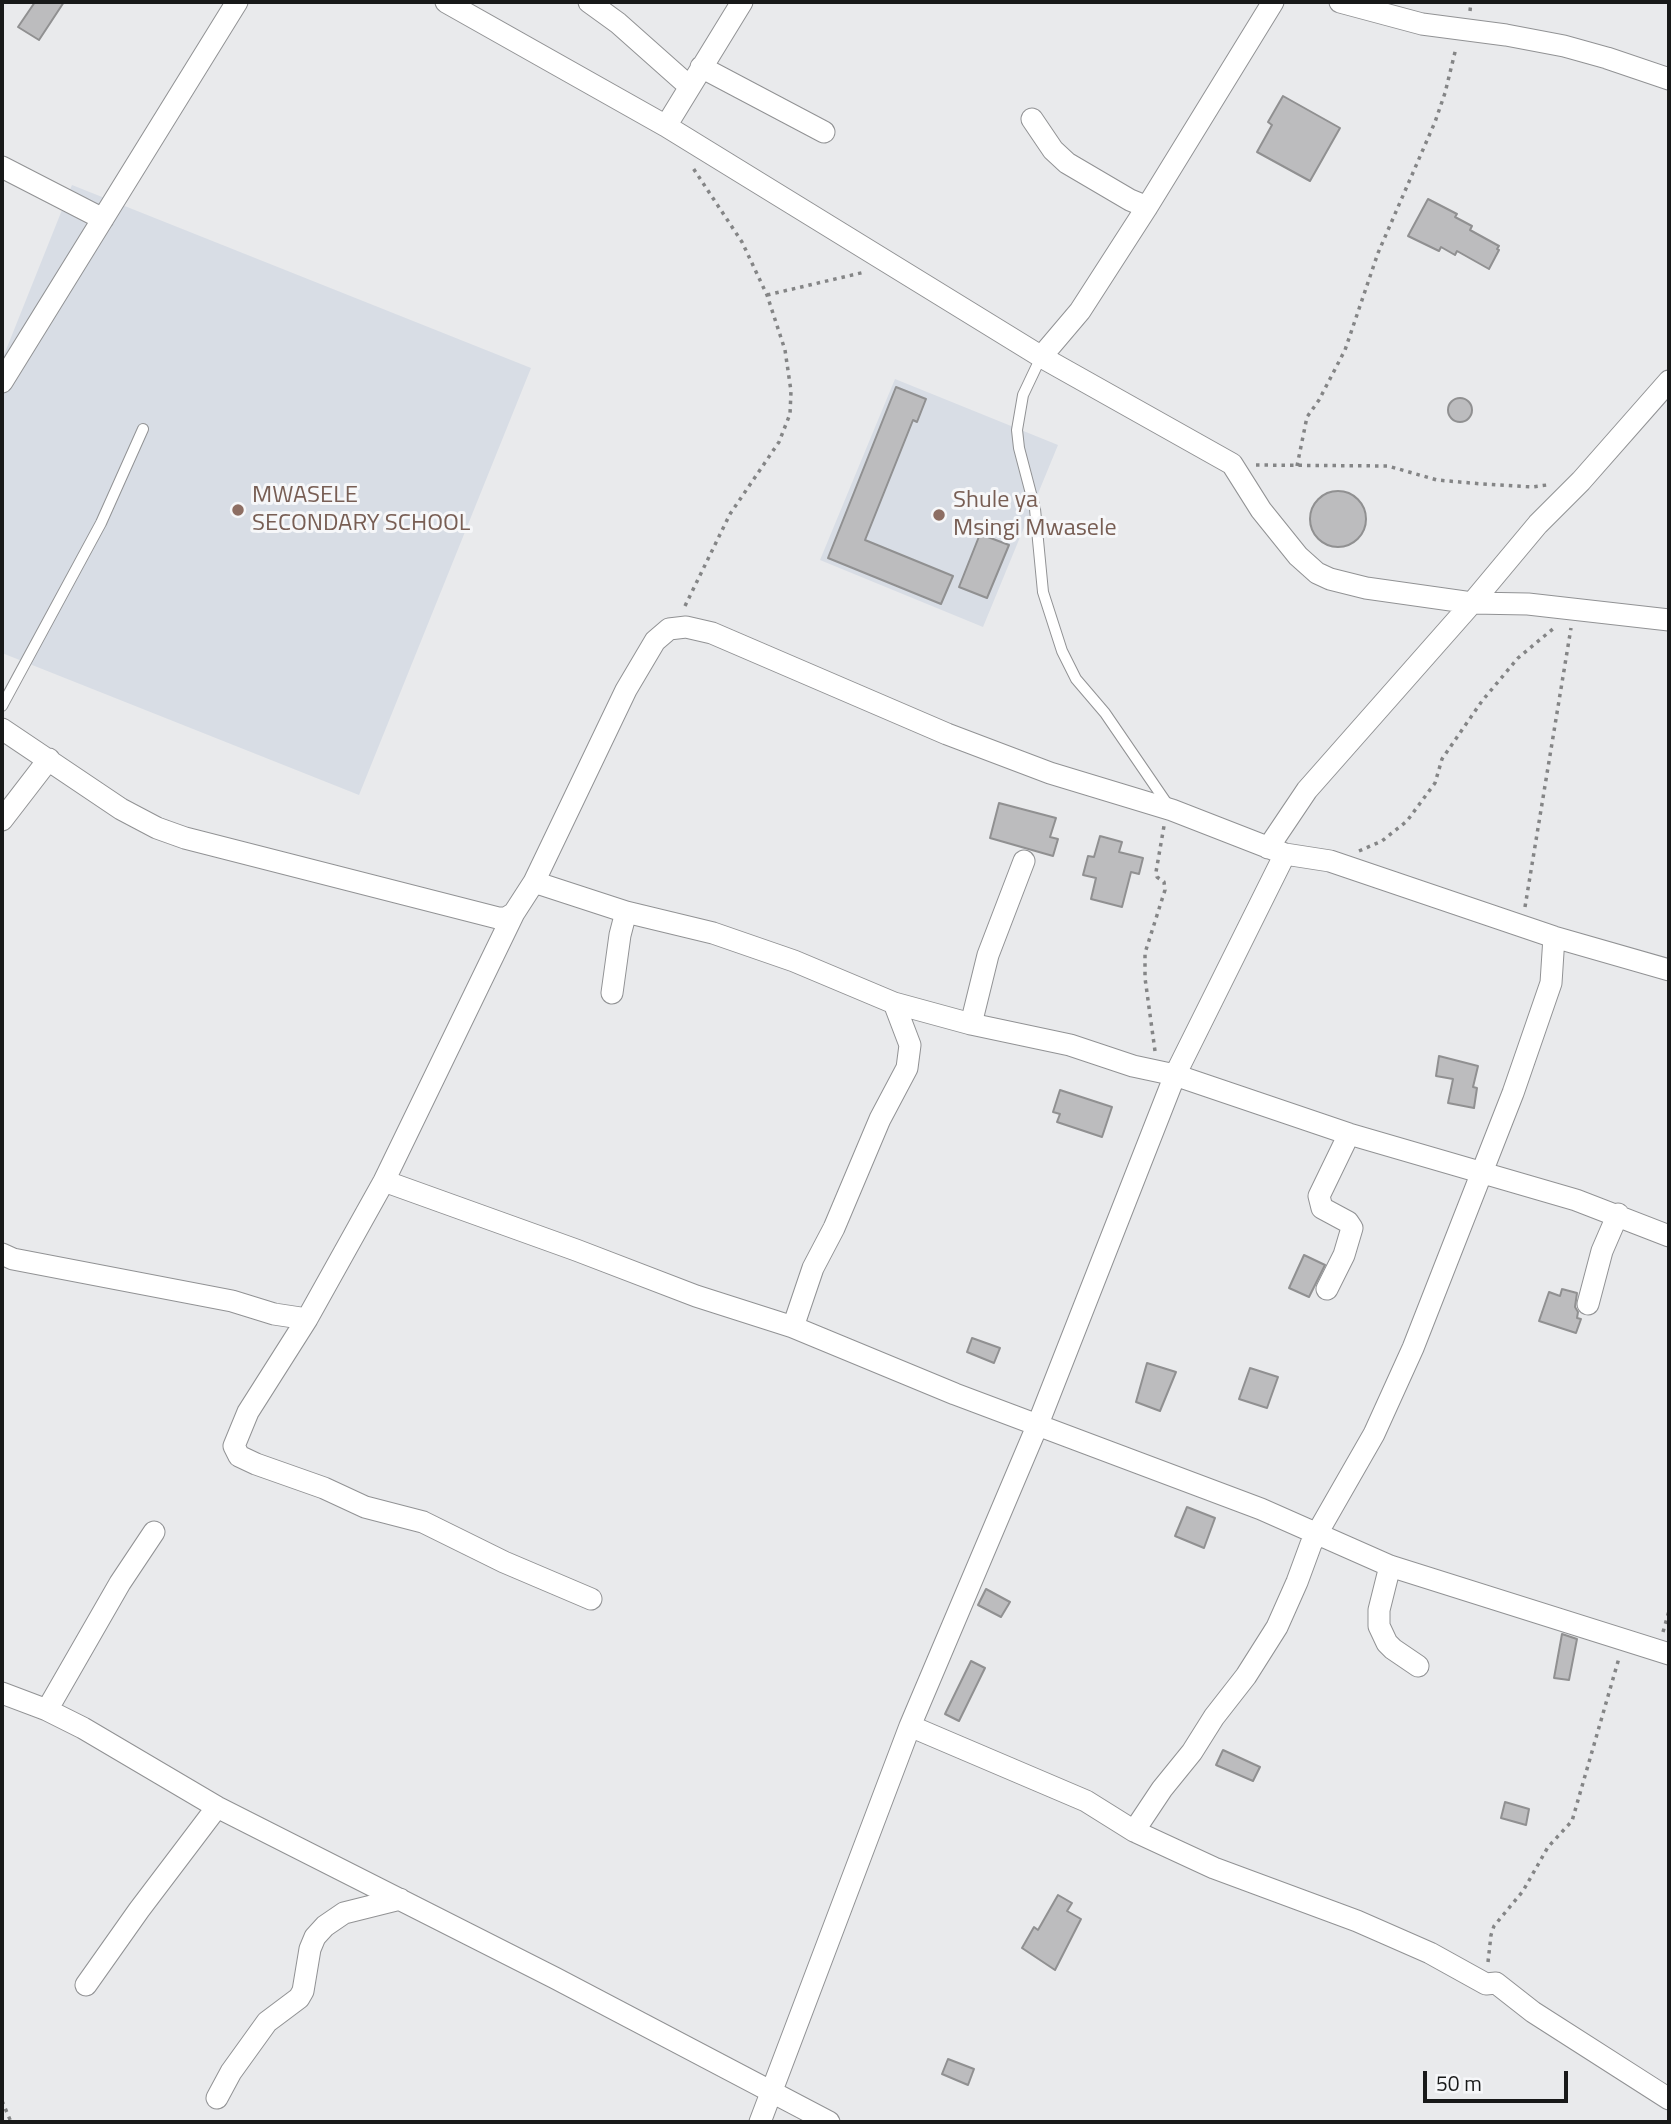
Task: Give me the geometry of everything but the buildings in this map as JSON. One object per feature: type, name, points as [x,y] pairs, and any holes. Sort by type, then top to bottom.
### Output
[{"type":"street","points":[[2,382],[237,2]]},
{"type":"street","points":[[446,2],[666,126],[1041,357],[1232,464],[1261,510],[1298,556],[1317,573],[1330,579],[1366,587],[1472,603],[1528,604],[1669,620]]},
{"type":"street","points":[[589,2],[618,23],[690,87]]},
{"type":"street","points":[[666,126],[742,2]]},
{"type":"street","points":[[1041,357],[1080,311],[1273,2]]},
{"type":"street","points":[[1339,2],[1422,24],[1564,46],[1669,79]]},
{"type":"street","points":[[701,67],[824,132]]},
{"type":"street","points":[[1032,119],[1053,150],[1067,163],[1147,207]]},
{"type":"street","points":[[2,167],[103,219]]},
{"type":"street","points":[[760,2122],[910,1726],[1038,1424],[1166,1073],[1307,790],[1538,524],[1581,481],[1669,381]]},
{"type":"street","points":[[591,1599],[539,1578],[423,1522],[365,1507],[324,1488],[239,1456],[234,1446],[248,1412],[307,1319],[384,1181],[514,913],[534,882],[626,690],[661,634],[676,627],[712,633],[947,734],[1038,769],[1170,810],[1276,851],[1330,861],[1554,937],[1669,970]]},
{"type":"street","points":[[2,729],[121,809],[157,828],[185,838],[498,918],[506,918],[514,913]]},
{"type":"street","points":[[2,820],[49,759]]},
{"type":"street","points":[[971,1024],[988,955],[1024,862]]},
{"type":"street","points":[[534,882],[626,912],[713,933],[794,961],[894,1003],[971,1024],[1070,1045],[1133,1066],[1166,1073],[1349,1134],[1618,1214],[1669,1236]]},
{"type":"street","points":[[612,993],[626,912]]},
{"type":"street","points":[[1134,1831],[1246,1676],[1277,1626],[1317,1534],[1374,1434],[1402,1373],[1483,1174],[1551,984],[1554,937]]},
{"type":"street","points":[[793,1327],[813,1268],[834,1228],[869,1143],[907,1068],[910,1045],[894,1003]]},
{"type":"street","points":[[1326,1289],[1344,1255],[1352,1226],[1322,1208],[1319,1199],[1349,1134]]},
{"type":"street","points":[[384,1181],[696,1296],[793,1327],[955,1394],[1261,1508],[1390,1566],[1669,1654]]},
{"type":"street","points":[[1588,1304],[1602,1251],[1618,1214]]},
{"type":"street","points":[[2,1254],[13,1259],[232,1301],[274,1314],[307,1319]]},
{"type":"street","points":[[47,1710],[109,1601],[154,1532]]},
{"type":"street","points":[[1390,1566],[1379,1610],[1379,1626],[1387,1643],[1418,1666]]},
{"type":"street","points":[[2,1693],[47,1710],[83,1728],[217,1807],[829,2122]]},
{"type":"street","points":[[910,1726],[1086,1801],[1134,1831],[1214,1868],[1369,1926],[1430,1953],[1486,1984],[1496,1983],[1533,2012],[1669,2099]]},
{"type":"street","points":[[86,1985],[138,1910],[178,1862],[217,1807]]},
{"type":"street","points":[[217,2098],[231,2072],[267,2022],[303,1991],[310,1950],[315,1937],[325,1926],[344,1913],[400,1899]]},
{"type":"lane","points":[[1041,357],[1023,395],[1017,429],[1019,448],[1035,509],[1043,592],[1062,651],[1076,679],[1105,713],[1170,810]]},
{"type":"lane","points":[[2,706],[101,523],[143,429]]},
{"type":"path","points":[[1297,466],[1307,417],[1345,350],[1378,253],[1439,113],[1446,93],[1453,54],[1463,29]]},
{"type":"path","points":[[676,627],[730,514],[779,442],[790,414],[791,391],[788,363],[766,295],[742,242],[688,161]]},
{"type":"path","points":[[766,295],[827,279],[860,274],[890,264]]},
{"type":"path","points":[[1232,464],[1388,466],[1437,480],[1482,485],[1532,487],[1581,481]]},
{"type":"path","points":[[1330,861],[1382,841],[1407,821],[1436,783],[1442,759],[1482,701],[1518,658],[1574,610]]},
{"type":"path","points":[[1522,926],[1574,610]]},
{"type":"path","points":[[1166,1073],[1153,1026],[1145,978],[1145,953],[1165,890],[1164,882],[1157,877],[1156,872],[1170,810]]},
{"type":"path","points":[[1486,1984],[1490,1936],[1494,1926],[1523,1891],[1548,1847],[1569,1826],[1574,1816],[1593,1741],[1607,1706],[1624,1639]]},
{"type":"path","points":[[2,2101],[11,2122]]},
{"type":"shaded area","name":"MWASELE SECONDARY SCHOOL","points":[[72,185],[531,368],[359,795],[2,653],[2,360]]},
{"type":"shaded area","points":[[895,379],[1058,445],[983,627],[820,560]]},
{"type":"place","name":"MWASELE SECONDARY SCHOOL","points":[[238,510]]},
{"type":"place","name":"Shule ya Msingi Mwasele","points":[[939,515]]}]
